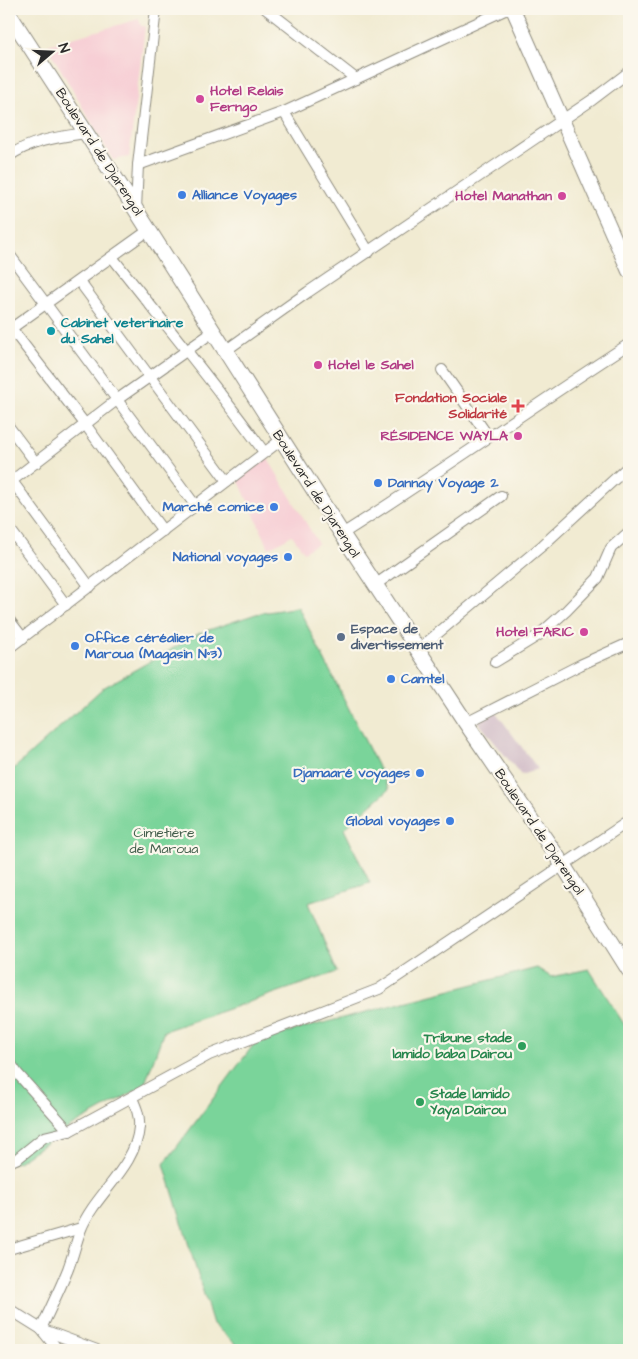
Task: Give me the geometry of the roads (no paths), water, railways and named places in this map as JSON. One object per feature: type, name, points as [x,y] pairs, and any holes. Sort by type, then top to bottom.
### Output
[{"type":"main road","points":[[513,9],[629,272]]},
{"type":"main road","name":"Boulevard de Djarengol","points":[[9,14],[375,585],[563,866],[629,970]]},
{"type":"street","points":[[136,210],[138,165],[156,9]]},
{"type":"street","points":[[266,9],[356,79]]},
{"type":"street","points":[[138,165],[284,112],[507,9]]},
{"type":"street","points":[[225,351],[308,292],[592,100],[629,72]]},
{"type":"street","points":[[284,112],[369,252]]},
{"type":"street","points":[[9,156],[30,144],[86,133]]},
{"type":"street","points":[[149,230],[10,329],[85,424],[163,531]]},
{"type":"street","points":[[9,254],[195,505]]},
{"type":"street","points":[[112,257],[225,398],[264,452]]},
{"type":"street","points":[[79,281],[227,481]]},
{"type":"street","points":[[90,587],[10,482],[118,399],[213,332]]},
{"type":"street","points":[[342,534],[418,486],[488,436],[629,344]]},
{"type":"street","points":[[442,370],[488,436]]},
{"type":"street","points":[[9,427],[36,463]]},
{"type":"street","points":[[9,648],[282,440]]},
{"type":"street","points":[[419,649],[543,545],[629,466]]},
{"type":"street","points":[[375,585],[501,496]]},
{"type":"street","points":[[9,528],[66,605]]},
{"type":"street","points":[[495,662],[539,635],[566,611],[598,578],[613,545],[629,532]]},
{"type":"street","points":[[9,620],[23,638]]},
{"type":"street","points":[[466,723],[580,665],[629,643]]},
{"type":"street","points":[[9,1162],[18,1158],[44,1137],[69,1131],[209,1055],[379,989],[629,821]]},
{"type":"street","points":[[9,1061],[17,1074],[69,1131]]},
{"type":"street","points":[[41,1329],[68,1270],[81,1228],[124,1168],[137,1140],[140,1126],[138,1113],[132,1098]]},
{"type":"street","points":[[9,1249],[81,1228]]},
{"type":"street","points":[[9,1309],[41,1329],[97,1350]]},
{"type":"street","points":[[41,1329],[58,1350]]},
{"type":"place","name":"Hotel Relais Ferngo","points":[[200,99]]},
{"type":"place","name":"Alliance Voyages","points":[[182,195]]},
{"type":"place","name":"Hotel Manathan","points":[[562,196]]},
{"type":"place","name":"Cabinet veterinaire du Sahel","points":[[51,331]]},
{"type":"place","name":"Hotel le Sahel","points":[[318,365]]},
{"type":"place","name":"Fondation Sociale Solidarité","points":[[518,406]]},
{"type":"place","name":"RÉSIDENCE WAYLA","points":[[518,436]]},
{"type":"place","name":"Dannay Voyage 2","points":[[378,483]]},
{"type":"place","name":"Marché comice","points":[[274,507]]},
{"type":"place","name":"National voyages","points":[[288,557]]},
{"type":"place","name":"Hotel FARIC","points":[[584,632]]},
{"type":"place","name":"Espace de divertissement","points":[[341,637]]},
{"type":"place","name":"Office céréalier de Maroua (Magasin N°3)","points":[[75,646]]},
{"type":"place","name":"Camtel","points":[[391,679]]},
{"type":"place","name":"Djamaaré voyages","points":[[420,773]]},
{"type":"place","name":"Global voyages","points":[[450,821]]},
{"type":"place","name":"Tribune stade lamido baba Dairou","points":[[522,1046]]},
{"type":"place","name":"Stade lamido Yaya Dairou","points":[[420,1102]]},
{"type":"park label","name":"Cimetière de Maroua","points":[[164,842]]}]
